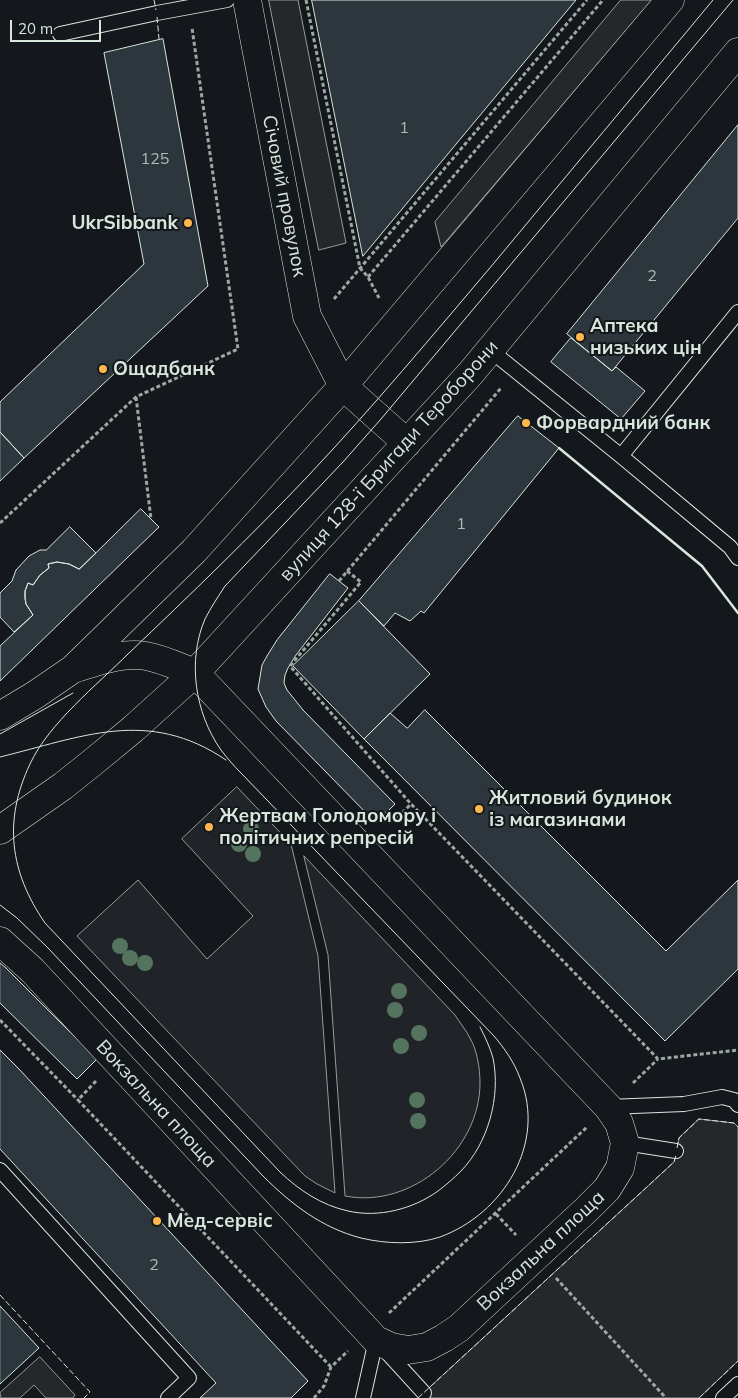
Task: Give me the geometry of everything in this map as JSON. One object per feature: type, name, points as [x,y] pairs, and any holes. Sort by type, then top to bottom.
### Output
[{"type":"main road","name":"Січовий провулок","points":[[246,0],[307,316],[343,386]]},
{"type":"main road","points":[[0,716],[73,669],[194,551],[343,386],[670,0]]},
{"type":"main road","name":"вулиця 128-ї Бригади Тероборони","points":[[0,830],[63,786],[93,762],[195,673],[490,350],[738,52]]},
{"type":"main road","points":[[343,386],[407,443]]},
{"type":"main road","points":[[73,669],[104,659],[127,655],[146,656],[195,673],[608,1107],[619,1124],[625,1143]]},
{"type":"main road","name":"Вокзальна площа","points":[[0,941],[32,970],[372,1336],[391,1347],[408,1350],[427,1347],[459,1328],[608,1189],[620,1168],[625,1143]]},
{"type":"lane","points":[[60,34],[227,0]]},
{"type":"lane","points":[[621,456],[738,312]]},
{"type":"lane","points":[[490,350],[735,550]]},
{"type":"lane","points":[[608,1107],[684,1104],[722,1097],[734,1100],[738,1104]]},
{"type":"lane","points":[[625,1143],[676,1151]]},
{"type":"lane","points":[[0,1170],[189,1378],[168,1398]]},
{"type":"lane","points":[[372,1336],[424,1393]]},
{"type":"lane","points":[[363,1398],[372,1336]]},
{"type":"lane","points":[[723,1398],[738,1384]]},
{"type":"path","points":[[306,0],[360,268],[368,277],[380,300]]},
{"type":"path","points":[[307,316],[329,304],[587,0]]},
{"type":"path","points":[[368,277],[603,0]]},
{"type":"path","points":[[0,523],[136,397],[238,349],[189,7]]},
{"type":"path","points":[[339,581],[495,395]]},
{"type":"path","points":[[136,397],[151,519]]},
{"type":"path","points":[[347,571],[361,582],[290,666],[411,804],[658,1059],[738,1050]]},
{"type":"path","points":[[386,813],[398,817],[411,804]]},
{"type":"path","points":[[0,1020],[331,1367]]},
{"type":"path","points":[[78,1100],[97,1081],[92,1075]]},
{"type":"path","points":[[314,1398],[324,1386],[331,1367],[372,1336],[608,1107]]},
{"type":"path","points":[[536,1257],[666,1398]]},
{"type":"shaded area","points":[[269,0],[298,0],[346,243],[319,250]]},
{"type":"shaded area","points":[[621,0],[652,0],[441,247],[435,222]]},
{"type":"shaded area","points":[[237,787],[291,844],[318,956],[335,1193],[305,1176],[77,936],[138,880],[207,959],[253,916],[182,839]]},
{"type":"shaded area","points":[[304,856],[455,1015],[472,1043],[479,1065],[480,1083],[477,1108],[468,1131],[455,1152],[438,1170],[417,1184],[394,1193],[370,1198],[345,1196],[328,955]]},
{"type":"shaded area","points":[[699,1119],[734,1123],[738,1127],[738,1361],[699,1398],[418,1398],[674,1162],[679,1138]]},
{"type":"shaded area","points":[[40,1357],[75,1395],[73,1398],[46,1398],[34,1385],[20,1398],[1,1398],[0,1393]]},
{"type":"building","points":[[312,0],[576,0],[363,256]]},
{"type":"building","points":[[163,39],[208,286],[24,458],[0,432],[0,402],[144,264],[104,53]]},
{"type":"building","points":[[738,125],[738,218],[612,371],[567,334]]},
{"type":"building","points":[[571,338],[612,371],[616,367],[645,391],[621,419],[551,362]]},
{"type":"building","points":[[518,416],[559,448],[424,613],[421,611],[410,621],[395,613],[384,626],[359,601]]},
{"type":"building","points":[[0,432],[24,458],[0,481]]},
{"type":"building","points":[[141,509],[159,527],[0,681],[0,646],[33,615],[26,604],[25,598],[28,583],[33,585],[40,575],[49,568],[48,564],[57,562],[69,564],[79,569]]},
{"type":"building","points":[[70,527],[96,553],[79,569],[69,564],[57,562],[48,564],[49,568],[40,575],[33,585],[28,583],[25,598],[26,604],[33,615],[14,632],[0,617],[0,593],[12,581],[16,570],[29,556],[40,550],[46,550]]},
{"type":"building","points":[[330,574],[348,588],[296,655],[285,675],[284,683],[287,690],[303,710],[395,804],[376,823],[276,721],[266,707],[258,689],[262,665],[277,640]]},
{"type":"building","points":[[359,601],[430,674],[364,739],[293,666]]},
{"type":"building","name":"Житловий будинок із магазинами","points":[[425,710],[666,951],[738,880],[738,969],[665,1041],[364,739],[390,713],[407,728]]},
{"type":"building","points":[[0,963],[97,1059],[77,1079],[0,1003]]},
{"type":"building","points":[[0,1050],[308,1381],[291,1398],[200,1398],[216,1383],[0,1149]]},
{"type":"building","points":[[0,1306],[39,1348],[0,1384]]},
{"type":"tram line","points":[[480,1027],[493,1058],[495,1073],[494,1104],[479,1147],[461,1171],[438,1191],[418,1203],[395,1210],[360,1213],[348,1211],[320,1201],[303,1191],[280,1172],[45,923],[24,885],[18,865],[14,846],[16,806],[21,785],[30,764],[38,749],[61,719],[242,543],[332,450],[494,263],[713,0]]},
{"type":"tram line","points":[[0,905],[17,918],[48,948],[263,1176],[296,1205],[320,1221],[347,1234],[371,1240],[401,1243],[431,1240],[463,1226],[483,1212],[500,1194],[514,1173],[523,1151],[528,1127],[527,1103],[515,1067],[494,1036],[238,770],[221,750],[205,720],[196,686],[195,669],[199,635],[205,619],[225,586],[343,462],[381,419],[733,0]]},
{"type":"tram line","points":[[0,734],[73,693]]},
{"type":"tram line","points":[[0,757],[87,735],[114,731],[142,730],[169,734],[197,744],[226,760]]},
{"type":"fence","points":[[154,0],[156,10]]},
{"type":"fence","points":[[157,17],[159,39]]},
{"type":"fence","points":[[677,1148],[679,1138],[699,1119],[734,1123],[738,1127]]},
{"type":"fence","points":[[418,1398],[674,1162],[676,1155]]},
{"type":"fence","points":[[0,1295],[90,1392],[84,1398]]},
{"type":"fence","points":[[699,1398],[738,1361]]},
{"type":"wall","points":[[559,448],[702,566],[738,613]]},
{"type":"place","name":"UkrSibbank","points":[[188,223]]},
{"type":"place","name":"Аптека низьких цін","points":[[580,337]]},
{"type":"place","name":"Ощадбанк","points":[[103,369]]},
{"type":"place","name":"Форвардний банк","points":[[526,423]]},
{"type":"place","name":"Житловий будинок із магазинами","points":[[479,809]]},
{"type":"place","name":"Жертвам Голодомору і політичних репресій","points":[[209,827]]},
{"type":"place","name":"Мед-сервіс","points":[[157,1221]]}]
